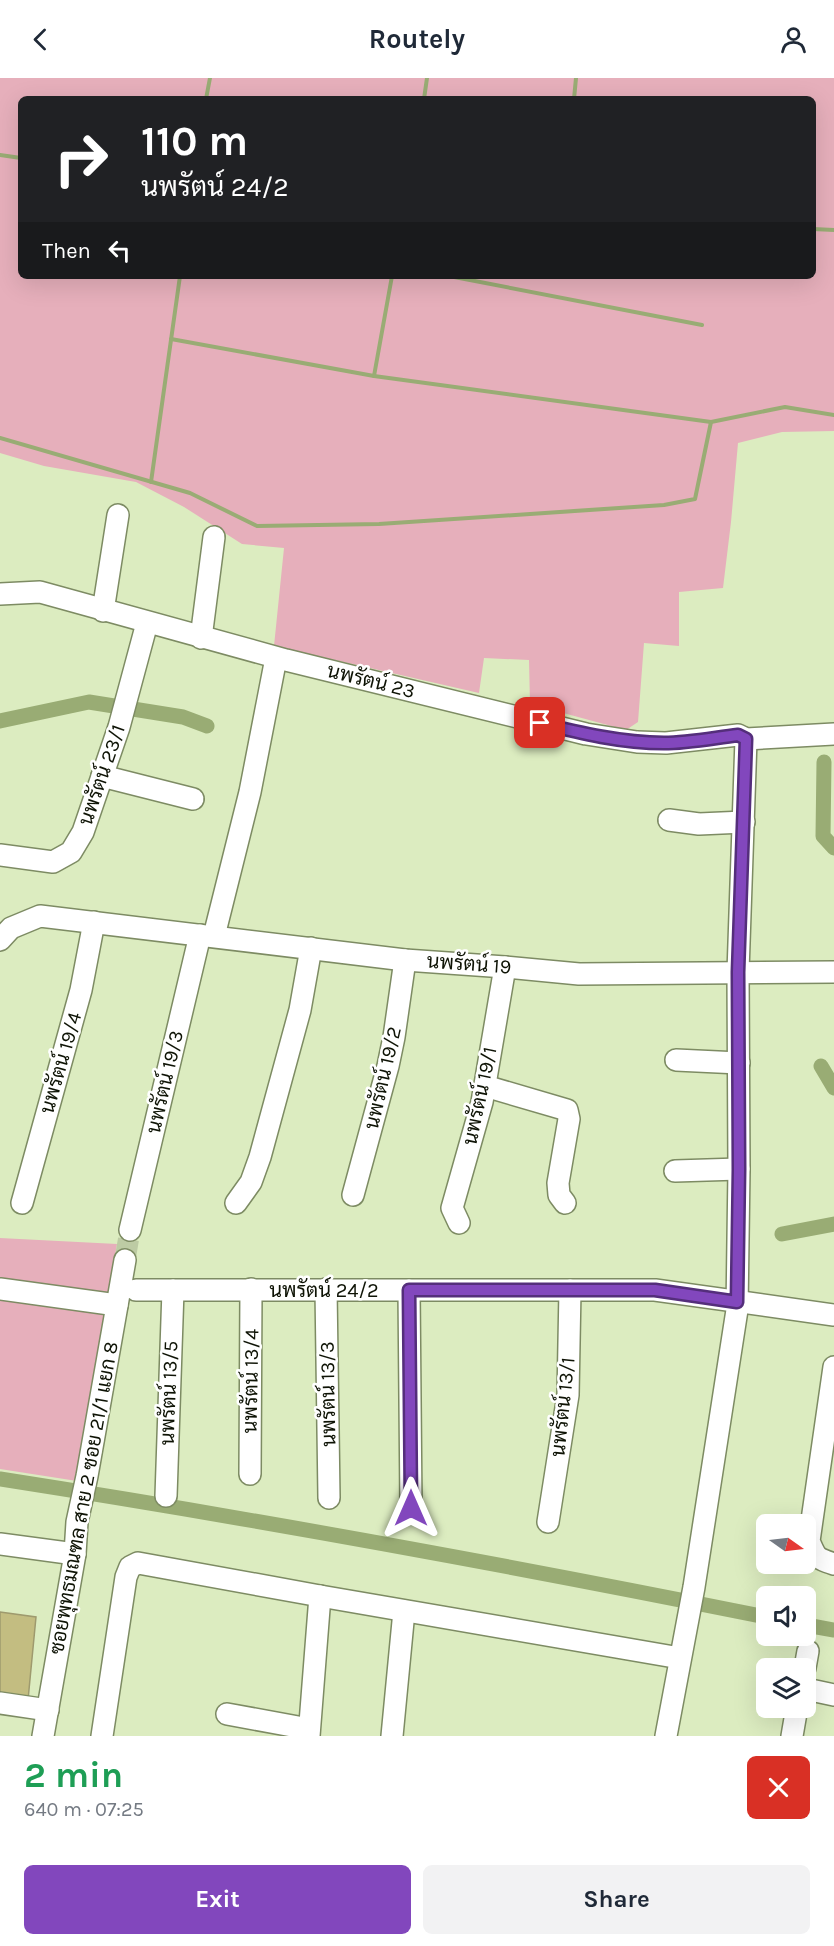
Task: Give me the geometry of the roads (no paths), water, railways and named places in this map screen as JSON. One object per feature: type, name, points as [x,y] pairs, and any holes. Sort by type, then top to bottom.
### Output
[{"type":"street","points":[[103,611],[118,516]]},
{"type":"street","points":[[201,638],[214,537]]},
{"type":"street","name":"นพรัตน์ 23","points":[[0,594],[40,592],[276,658],[596,736],[636,742],[666,743],[738,735],[746,739],[834,734]]},
{"type":"street","name":"นพรัตน์ 23/1","points":[[0,855],[53,862],[71,852],[83,832],[119,727],[147,623]]},
{"type":"street","name":"นพรัตน์ 19/3","points":[[130,1230],[207,935],[250,792],[276,658]]},
{"type":"street","points":[[666,1736],[694,1587],[737,1302],[738,972],[746,739]]},
{"type":"street","points":[[102,776],[193,799]]},
{"type":"street","points":[[669,820],[699,824],[744,822]]},
{"type":"street","name":"นพรัตน์ 19","points":[[0,940],[11,928],[40,916],[405,960],[600,975],[834,972]]},
{"type":"street","name":"นพรัตน์ 19/4","points":[[22,1203],[81,990],[94,922]]},
{"type":"street","points":[[236,1203],[251,1182],[260,1157],[300,1010],[311,948]]},
{"type":"street","name":"นพรัตน์ 19/2","points":[[353,1195],[388,1066],[405,960]]},
{"type":"street","name":"นพรัตน์ 19/1","points":[[459,1223],[452,1208],[485,1086],[505,967]]},
{"type":"street","points":[[676,1060],[739,1063]]},
{"type":"street","points":[[485,1086],[567,1110],[569,1119],[558,1183],[559,1195],[565,1203]]},
{"type":"street","points":[[675,1171],[739,1169]]},
{"type":"street","name":"ซอยพุทธมณฑล สาย 2 ซอย 21/1 แยก 8","points":[[43,1736],[75,1554],[76,1522],[87,1476],[125,1260]]},
{"type":"street","points":[[0,1289],[117,1305]]},
{"type":"street","name":"นพรัตน์ 13/4","points":[[250,1474],[251,1289]]},
{"type":"street","name":"นพรัตน์ 24/2","points":[[136,1290],[655,1290],[834,1315]]},
{"type":"street","name":"นพรัตน์ 13/5","points":[[166,1496],[172,1290]]},
{"type":"street","name":"นพรัตน์ 13/3","points":[[326,1290],[329,1498]]},
{"type":"street","points":[[409,1290],[411,1508]]},
{"type":"street","name":"นพรัตน์ 13/1","points":[[548,1522],[568,1395],[570,1290]]},
{"type":"street","points":[[834,1367],[809,1541],[818,1559],[834,1564]]},
{"type":"street","points":[[0,1544],[75,1554]]},
{"type":"street","points":[[102,1736],[126,1577],[130,1567],[138,1563],[680,1658]]},
{"type":"street","points":[[227,1714],[309,1732],[320,1596]]},
{"type":"street","points":[[392,1736],[404,1611]]},
{"type":"street","points":[[816,1691],[834,1695]]},
{"type":"street","points":[[0,1703],[48,1710]]},
{"type":"street","points":[[792,1736],[795,1718]]},
{"type":"waterway","points":[[207,96],[210,78]]},
{"type":"waterway","points":[[424,96],[427,78]]},
{"type":"waterway","points":[[574,96],[576,78]]},
{"type":"waterway","points":[[0,155],[18,158]]},
{"type":"waterway","points":[[816,229],[834,230]]},
{"type":"waterway","points":[[151,482],[180,279]]},
{"type":"waterway","points":[[171,339],[374,376],[391,279]]},
{"type":"waterway","points":[[464,279],[702,325]]},
{"type":"waterway","points":[[374,376],[711,422]]},
{"type":"waterway","points":[[0,438],[190,493],[257,526],[379,524],[664,505],[695,499],[711,422],[785,407],[834,415]]},
{"type":"waterway","points":[[0,721],[89,702],[183,717],[207,726]]},
{"type":"waterway","points":[[824,762],[823,836],[834,848]]},
{"type":"waterway","points":[[821,1066],[834,1088]]},
{"type":"waterway","points":[[782,1234],[834,1224]]},
{"type":"waterway","points":[[0,1479],[384,1544],[756,1615]]},
{"type":"waterway","points":[[816,1627],[834,1630]]},
{"type":"tunnel","points":[[125,1260],[130,1230]]}]
